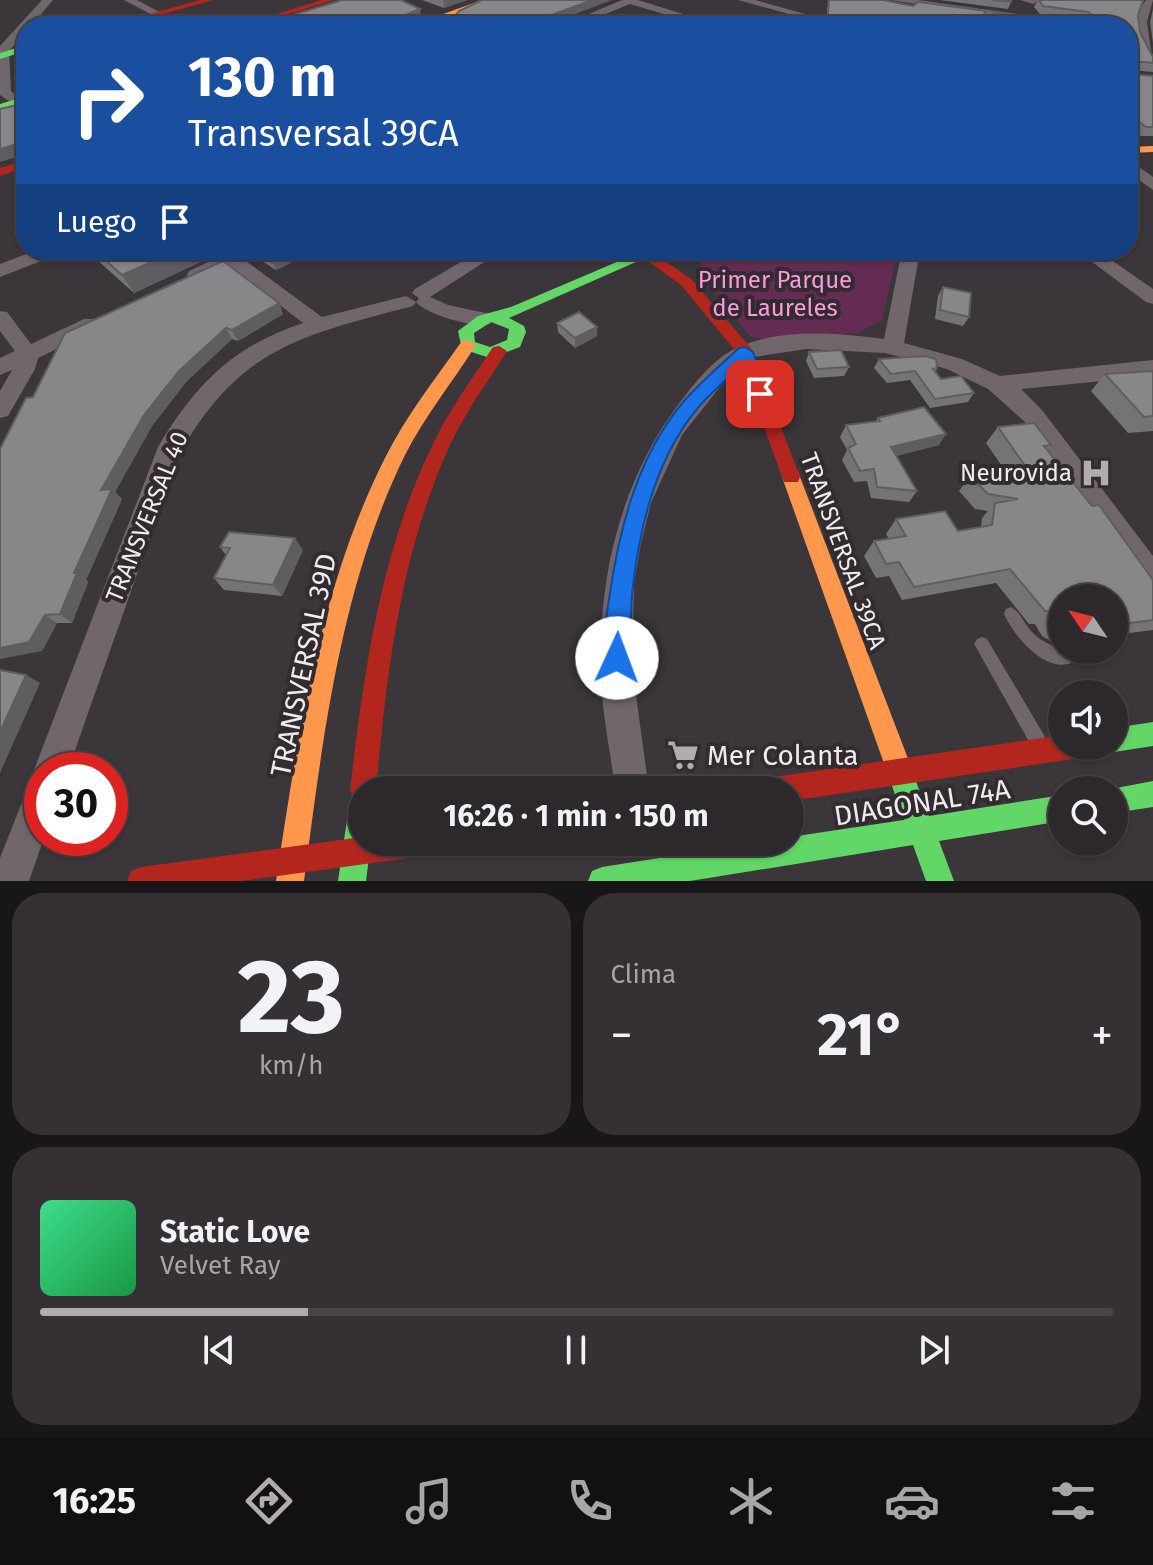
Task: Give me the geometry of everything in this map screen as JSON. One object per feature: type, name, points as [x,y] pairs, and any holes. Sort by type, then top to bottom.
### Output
[{"type":"street","points":[[33,16],[48,0]]},
{"type":"street","points":[[129,0],[162,16]]},
{"type":"street","points":[[150,16],[209,0]]},
{"type":"street","points":[[275,16],[330,0]]},
{"type":"street","points":[[302,16],[355,0]]},
{"type":"street","points":[[411,4],[444,16],[490,0]]},
{"type":"street","points":[[591,16],[630,0],[683,16]]},
{"type":"street","points":[[743,0],[790,16]]},
{"type":"street","points":[[895,0],[907,6]]},
{"type":"street","points":[[1130,13],[1136,0]]},
{"type":"street","points":[[1151,0],[1142,16],[1139,38],[1152,79]]},
{"type":"street","points":[[879,2],[981,16]]},
{"type":"street","points":[[15,100],[4,92],[2,56],[16,36]]},
{"type":"street","points":[[1139,38],[1153,61]]},
{"type":"street","points":[[1138,171],[1153,185]]},
{"type":"street","points":[[0,271],[28,260]]},
{"type":"street","points":[[172,286],[219,260]]},
{"type":"street","points":[[240,260],[318,324]]},
{"type":"street","name":"TRANSVERSAL 40","points":[[58,752],[167,454],[178,431],[206,394],[235,366],[273,343],[318,324],[424,302],[481,260]]},
{"type":"street","points":[[478,328],[637,260]]},
{"type":"street","points":[[637,280],[648,260]]},
{"type":"street","name":"TRANSVERSAL 39CA","points":[[658,260],[700,296],[745,352],[940,881]]},
{"type":"street","points":[[893,347],[909,260]]},
{"type":"street","points":[[1099,260],[1153,298]]},
{"type":"street","points":[[478,328],[481,352],[499,351],[514,343],[518,332],[530,322],[637,280],[673,284],[700,296]]},
{"type":"street","points":[[424,302],[478,328],[511,322],[518,332]]},
{"type":"street","points":[[0,367],[115,313]]},
{"type":"street","points":[[0,317],[28,354]]},
{"type":"street","name":"TRANSVERSAL 39D","points":[[290,881],[327,661],[356,550],[398,451],[478,328]]},
{"type":"street","points":[[630,776],[619,705],[617,658],[618,614],[628,540],[648,478],[675,427],[707,386],[745,352],[816,342],[893,347],[997,384],[1027,408],[1153,578]]},
{"type":"street","points":[[368,776],[380,637],[405,534],[442,444],[499,351]]},
{"type":"street","points":[[0,410],[24,369],[28,354]]},
{"type":"street","points":[[997,384],[1153,368]]},
{"type":"street","points":[[1128,738],[1153,734]]},
{"type":"street","name":"DIAGONAL 74A","points":[[804,786],[1048,749]]},
{"type":"street","points":[[1128,798],[1153,794]]},
{"type":"street","name":"DIAGONAL 74A","points":[[602,881],[653,877],[1048,810]]},
{"type":"street","points":[[10,881],[24,843]]},
{"type":"street","points":[[141,881],[348,853]]},
{"type":"street","points":[[352,881],[355,856]]},
{"type":"lane","points":[[1011,614],[1023,635],[1048,653]]},
{"type":"lane","points":[[982,644],[1044,750]]},
{"type":"green space","name":"Primer Parque de Laureles","points":[[896,260],[882,320],[858,333],[765,340],[750,336],[700,276],[701,262]]},
{"type":"building","points":[[342,0],[401,0],[420,9],[403,16],[289,16]]},
{"type":"building","points":[[482,0],[592,0],[548,16],[455,16]]},
{"type":"building","points":[[829,0],[883,0],[913,6],[919,2],[986,11],[986,16],[828,16]]},
{"type":"building","points":[[1039,0],[1143,0],[1138,15],[1140,32],[1153,63],[1138,62],[1138,16],[1094,16],[1088,12],[1043,6]]},
{"type":"building","points":[[1138,75],[1153,76],[1153,127],[1146,127],[1138,121]]},
{"type":"building","points":[[16,105],[16,144],[0,149],[0,109]]},
{"type":"building","points":[[105,260],[156,260],[122,275]]},
{"type":"building","points":[[223,261],[279,303],[232,330],[226,328],[179,371],[144,415],[101,490],[112,489],[74,573],[77,573],[60,614],[45,615],[29,642],[0,648],[0,449],[26,398],[33,397],[65,333]]},
{"type":"building","points":[[943,287],[971,293],[969,317],[940,310]]},
{"type":"building","points":[[579,312],[597,327],[575,338],[557,323]]},
{"type":"building","points":[[841,350],[849,367],[817,369],[809,352]]},
{"type":"building","points":[[925,356],[936,359],[937,368],[933,369],[941,379],[961,376],[974,393],[935,399],[915,371],[891,374],[879,359]]},
{"type":"building","points":[[1153,371],[1153,416],[1144,417],[1105,374]]},
{"type":"building","points":[[924,407],[946,434],[891,447],[917,491],[877,487],[874,469],[860,471],[848,448],[856,444],[846,425],[880,421],[878,418]]},
{"type":"building","points":[[1034,423],[1051,445],[1044,446],[1092,506],[1099,505],[1153,580],[1153,620],[1128,623],[1128,584],[1048,584],[1048,611],[1045,611],[1010,569],[914,587],[899,562],[886,564],[874,541],[906,536],[896,519],[945,511],[958,531],[992,525],[995,503],[1018,499],[988,494],[970,476],[1028,470],[998,427]]},
{"type":"building","points":[[229,532],[295,538],[273,585],[214,578],[230,548],[220,547]]},
{"type":"building","points":[[0,670],[26,675],[0,732]]},
{"type":"traffic: fast","points":[[0,56],[16,51]]},
{"type":"traffic: fast","points":[[0,107],[16,102]]},
{"type":"traffic: fast","points":[[495,318],[516,326],[518,332],[514,343],[490,353],[468,345],[466,331],[483,319],[516,311],[633,260]]},
{"type":"traffic: fast","points":[[1128,738],[1153,734]]},
{"type":"traffic: fast","points":[[899,769],[940,881]]},
{"type":"traffic: fast","points":[[1128,798],[1153,794]]},
{"type":"traffic: fast","points":[[602,881],[1048,810]]},
{"type":"traffic: fast","points":[[352,881],[355,856]]},
{"type":"traffic: slow","points":[[443,16],[490,0]]},
{"type":"traffic: slow","points":[[1138,150],[1153,149]]},
{"type":"traffic: slow","points":[[290,881],[314,725],[350,572],[395,457],[424,407],[468,345]]},
{"type":"traffic: slow","points":[[791,477],[899,769]]},
{"type":"traffic: jam","points":[[149,16],[209,0]]},
{"type":"traffic: jam","points":[[275,16],[330,0]]},
{"type":"traffic: jam","points":[[0,172],[16,166]]},
{"type":"traffic: jam","points":[[654,260],[686,282],[745,352],[791,477]]},
{"type":"traffic: jam","points":[[365,776],[379,657],[409,528],[441,445],[499,351]]},
{"type":"traffic: jam","points":[[804,786],[1048,750]]},
{"type":"traffic: jam","points":[[141,881],[348,852]]},
{"type":"place","name":"Neurovida","points":[[1096,473]]},
{"type":"place","name":"Mer Colanta","points":[[683,755]]},
{"type":"route","points":[[617,658],[618,614],[628,540],[637,507],[661,451],[690,405],[745,352],[760,394]]}]
